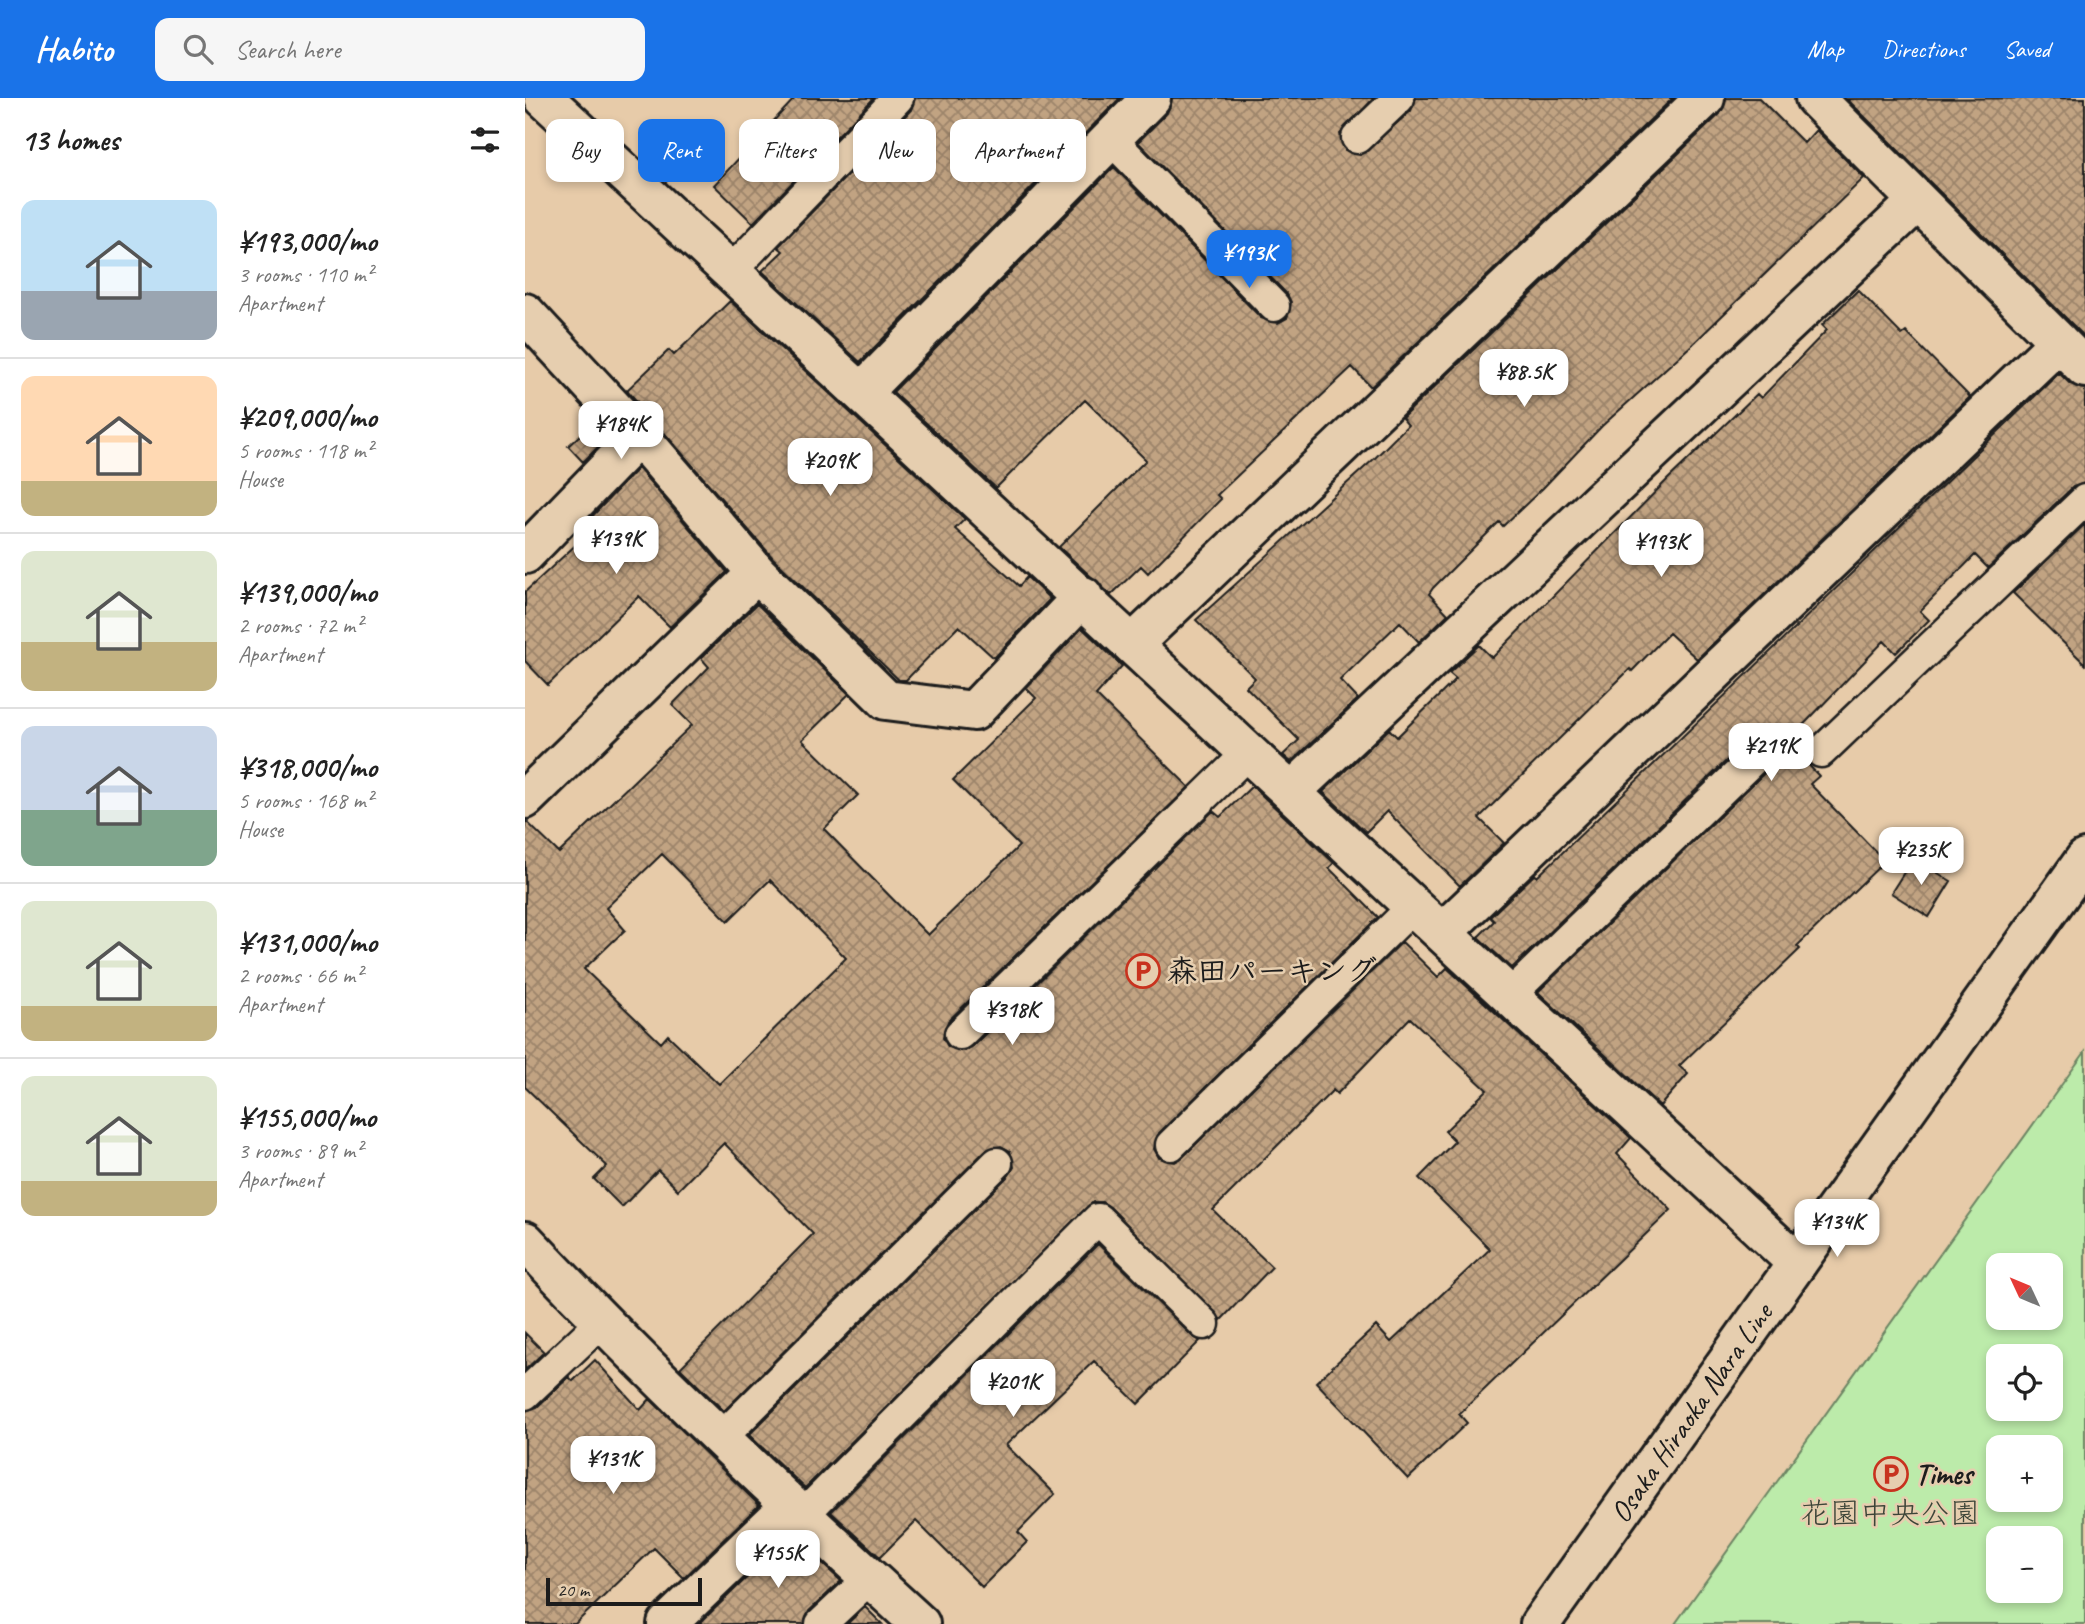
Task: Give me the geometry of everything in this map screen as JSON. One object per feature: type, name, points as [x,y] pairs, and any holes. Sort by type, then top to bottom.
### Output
[{"type":"street","points":[[544,98],[1444,931],[1797,1263]]},
{"type":"street","points":[[863,391],[1151,98]]},
{"type":"street","points":[[1134,643],[1705,98]]},
{"type":"street","points":[[1444,931],[2072,355],[1815,98]]},
{"type":"street","points":[[1292,791],[1918,201]]},
{"type":"street","points":[[525,313],[639,436],[757,573],[887,700],[974,710],[1083,596]]},
{"type":"street","points":[[525,554],[639,436]]},
{"type":"street","points":[[525,799],[757,573]]},
{"type":"street","name":"Osaka Hiraoka Nara Line","points":[[1540,1624],[2085,859]]},
{"type":"street","points":[[525,1241],[601,1322],[720,1439],[920,1624]]},
{"type":"street","points":[[667,1624],[795,1511]]},
{"type":"lane","points":[[732,270],[898,98]]},
{"type":"lane","points":[[1357,138],[1399,98]]},
{"type":"lane","points":[[1111,139],[1274,306]]},
{"type":"lane","points":[[1821,752],[2085,500]]},
{"type":"lane","points":[[1511,995],[1767,746]]},
{"type":"lane","points":[[960,1034],[1249,751]]},
{"type":"lane","points":[[1171,1145],[1415,905]]},
{"type":"lane","points":[[720,1439],[997,1163]]},
{"type":"lane","points":[[795,1511],[1098,1219],[1204,1324]]},
{"type":"lane","points":[[525,1394],[601,1322]]},
{"type":"lane","points":[[821,1624],[870,1578]]},
{"type":"green space","name":"花園中央公園","points":[[2085,1052],[2085,1624],[1675,1624]]},
{"type":"building","points":[[795,98],[874,98],[839,134],[839,119],[775,119]]},
{"type":"building","points":[[915,98],[1120,98],[1086,133],[1086,119],[950,119],[950,182],[1037,182],[860,362],[762,271],[783,251],[778,247],[853,170],[853,182],[936,182],[936,119],[902,119],[911,110]]},
{"type":"building","points":[[1172,98],[1374,98],[1340,134],[1345,150],[1360,155],[1411,111],[1416,98],[1673,98],[1371,387],[1352,367],[1217,495],[1221,499],[1148,573],[1141,566],[1111,595],[1059,547],[1146,460],[1085,400],[996,488],[893,392],[1114,167],[1261,318],[1278,323],[1287,318],[1291,302],[1287,294],[1138,142],[1167,113]]},
{"type":"building","points":[[1726,98],[1759,98],[1804,143],[1816,130],[1864,178],[1694,343],[1602,426],[1543,488],[1503,526],[1499,522],[1433,588],[1429,594],[1448,614],[1419,642],[1400,622],[1340,680],[1358,699],[1291,762],[1283,755],[1299,740],[1246,687],[1255,678],[1196,620],[1375,458],[1408,425],[1402,418],[1720,114]]},
{"type":"building","points":[[2085,98],[2085,337],[1847,99]]},
{"type":"building","points":[[739,158],[739,182],[793,182],[753,223],[714,185],[717,182],[725,182],[725,173]]},
{"type":"building","points":[[1858,290],[1902,335],[1906,332],[1970,397],[1697,659],[1669,633],[1632,671],[1630,669],[1479,818],[1504,843],[1460,886],[1387,811],[1366,832],[1323,792],[1389,729],[1397,737],[1456,679],[1449,673],[1479,645],[1492,658],[1668,479],[1757,394],[1761,398],[1827,330],[1822,325]]},
{"type":"building","points":[[730,301],[965,519],[955,529],[1019,586],[1027,577],[1050,599],[994,658],[959,626],[906,680],[899,680],[773,558],[627,390],[669,350],[674,355]]},
{"type":"building","points":[[2059,373],[2070,384],[2085,389],[2085,483],[2073,487],[1988,568],[1975,555],[1920,611],[1929,620],[1896,653],[1884,641],[1787,742],[1819,776],[1810,784],[1885,861],[1797,946],[1800,949],[1679,1066],[1688,1074],[1660,1106],[1538,992],[1779,759],[1784,742],[1779,733],[1763,729],[1755,733],[1512,968],[1478,937],[1494,921],[1490,917],[1535,874],[1537,877]]},
{"type":"building","points":[[595,421],[609,436],[583,462],[568,446]]},
{"type":"building","points":[[638,468],[727,572],[670,627],[639,596],[548,685],[525,661],[525,592],[581,540],[578,537],[589,527],[586,523]]},
{"type":"building","points":[[2085,524],[2085,664],[2013,593]]},
{"type":"building","points":[[757,604],[849,694],[802,740],[858,795],[824,829],[928,935],[1019,846],[953,780],[1036,698],[1026,688],[1082,628],[1122,666],[1096,695],[1189,787],[948,1021],[943,1038],[948,1047],[964,1051],[972,1047],[1213,811],[1220,817],[1252,786],[1334,863],[1329,868],[1378,917],[1159,1133],[1154,1149],[1159,1158],[1175,1162],[1183,1157],[1402,942],[1438,977],[1447,968],[1631,1138],[1617,1154],[1671,1210],[1459,1414],[1467,1423],[1408,1479],[1316,1382],[1376,1326],[1391,1342],[1490,1249],[1419,1178],[1455,1141],[1445,1131],[1487,1090],[1410,1018],[1337,1094],[1333,1090],[1213,1210],[1272,1267],[1221,1320],[1110,1207],[1102,1202],[1093,1202],[805,1488],[749,1435],[1014,1167],[1010,1151],[1001,1146],[985,1151],[724,1411],[680,1368],[813,1234],[724,1143],[678,1190],[658,1170],[622,1207],[594,1179],[607,1166],[525,1087],[525,820],[559,853],[692,725],[672,705],[709,667],[701,658]],"holes":[[[662,854],[728,921],[770,880],[846,958],[719,1084],[668,1035],[661,1043],[584,969],[625,930],[606,908]]]},
{"type":"building","points":[[1913,858],[1951,881],[1929,917],[1891,893]]},
{"type":"building","points":[[1098,1244],[1200,1341],[1138,1404],[1094,1361],[1006,1445],[1055,1494],[1018,1532],[1027,1542],[982,1587],[916,1521],[880,1557],[831,1512]]},
{"type":"building","points":[[525,1333],[544,1352],[525,1370]]},
{"type":"building","points":[[595,1360],[640,1410],[650,1399],[759,1505],[684,1578],[654,1548],[575,1624],[525,1624],[525,1411],[537,1407],[569,1377],[573,1381]]},
{"type":"building","points":[[791,1535],[841,1581],[809,1611],[804,1624],[699,1624]]},
{"type":"building","points":[[865,1607],[882,1624],[847,1624]]},
{"type":"place","name":"森田パーキング","points":[[1143,971]]},
{"type":"place","name":"Times","points":[[1891,1474]]}]
